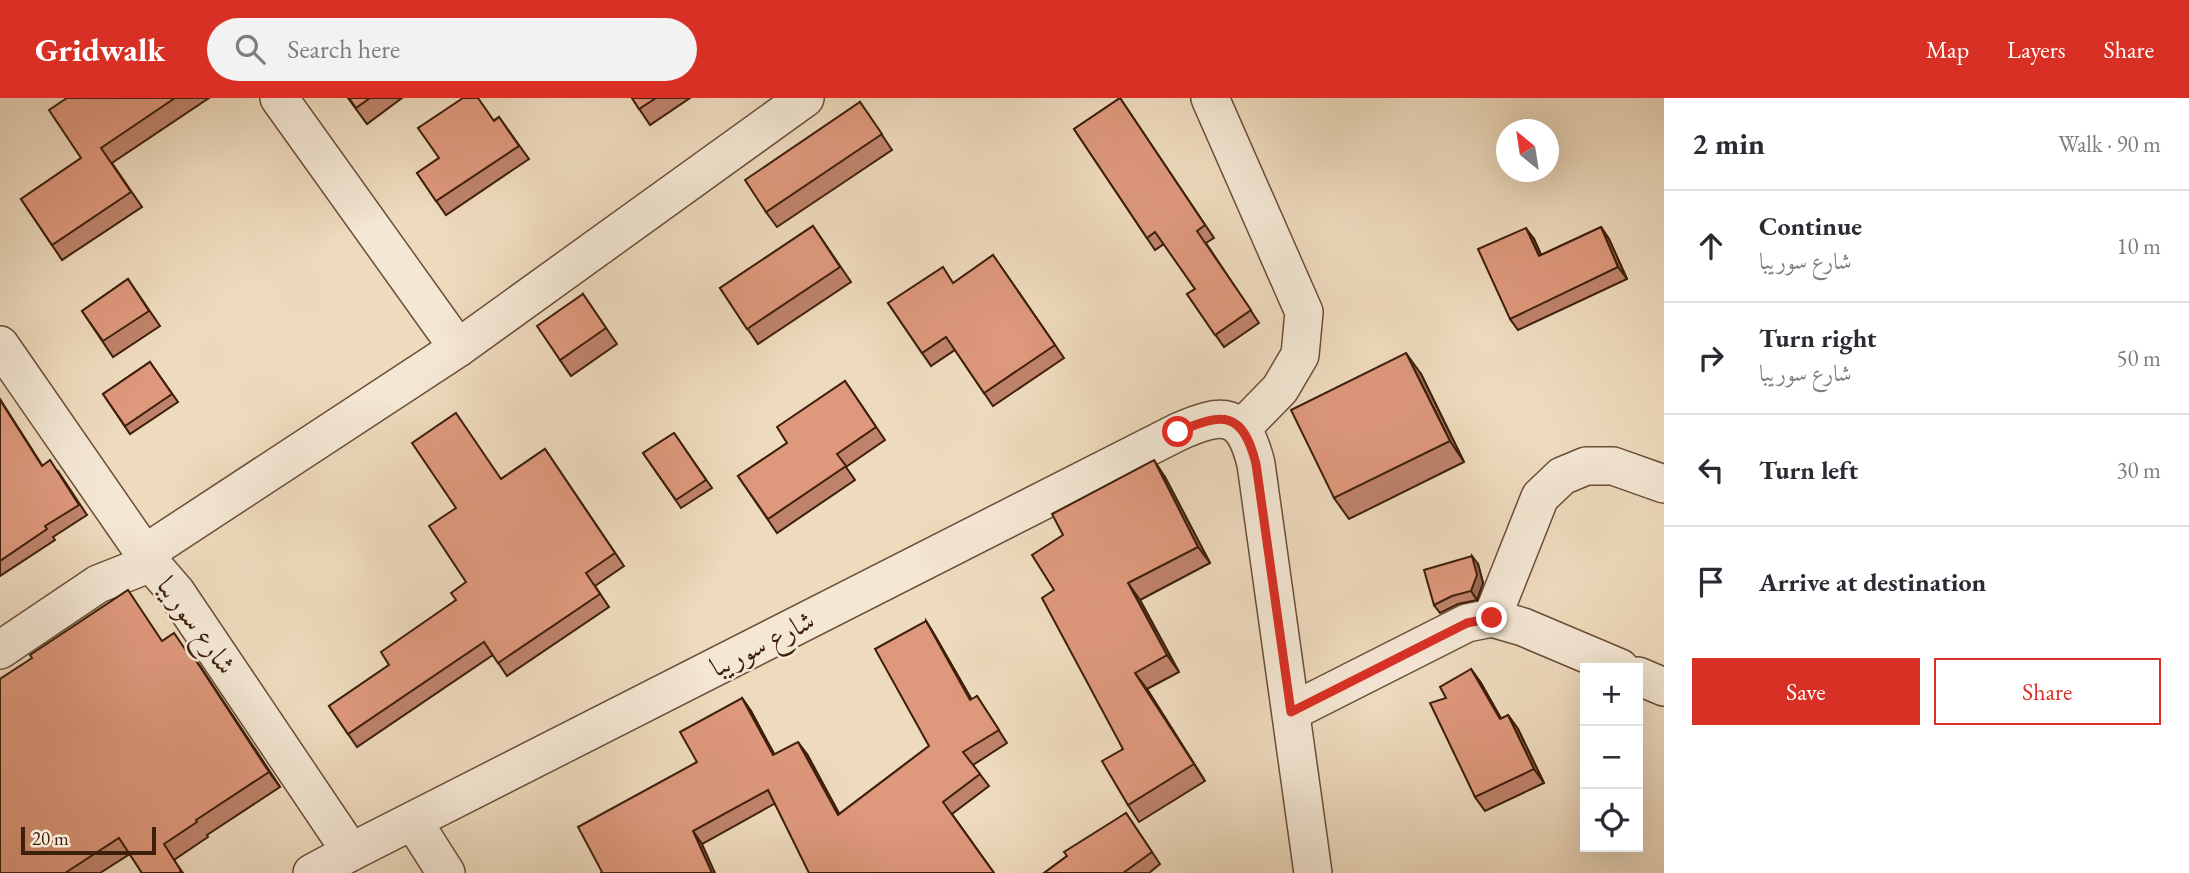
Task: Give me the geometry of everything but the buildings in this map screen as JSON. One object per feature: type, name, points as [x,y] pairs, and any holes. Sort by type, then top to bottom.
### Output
[{"type":"street","points":[[279,98],[458,348]]},
{"type":"street","points":[[1210,98],[1304,312],[1300,355],[1279,389],[1242,428],[1251,442],[1256,464],[1313,873]]},
{"type":"street","points":[[0,345],[147,558],[458,348],[799,100]]},
{"type":"street","name":"شارع سوريبا","points":[[0,650],[98,584],[147,558],[176,592],[351,852],[1178,432],[1205,420],[1227,419],[1242,428]]},
{"type":"street","points":[[1492,618],[1539,497],[1562,476],[1586,466],[1613,466],[1664,484]]},
{"type":"street","points":[[1291,712],[1467,623],[1492,618],[1523,627],[1608,663]]},
{"type":"street","points":[[1643,678],[1664,687]]},
{"type":"street","points":[[413,821],[446,873]]},
{"type":"street","points":[[312,873],[351,852]]},
{"type":"route","points":[[1178,432],[1205,420],[1227,419],[1242,428],[1251,442],[1291,712],[1467,623],[1492,618]]}]
